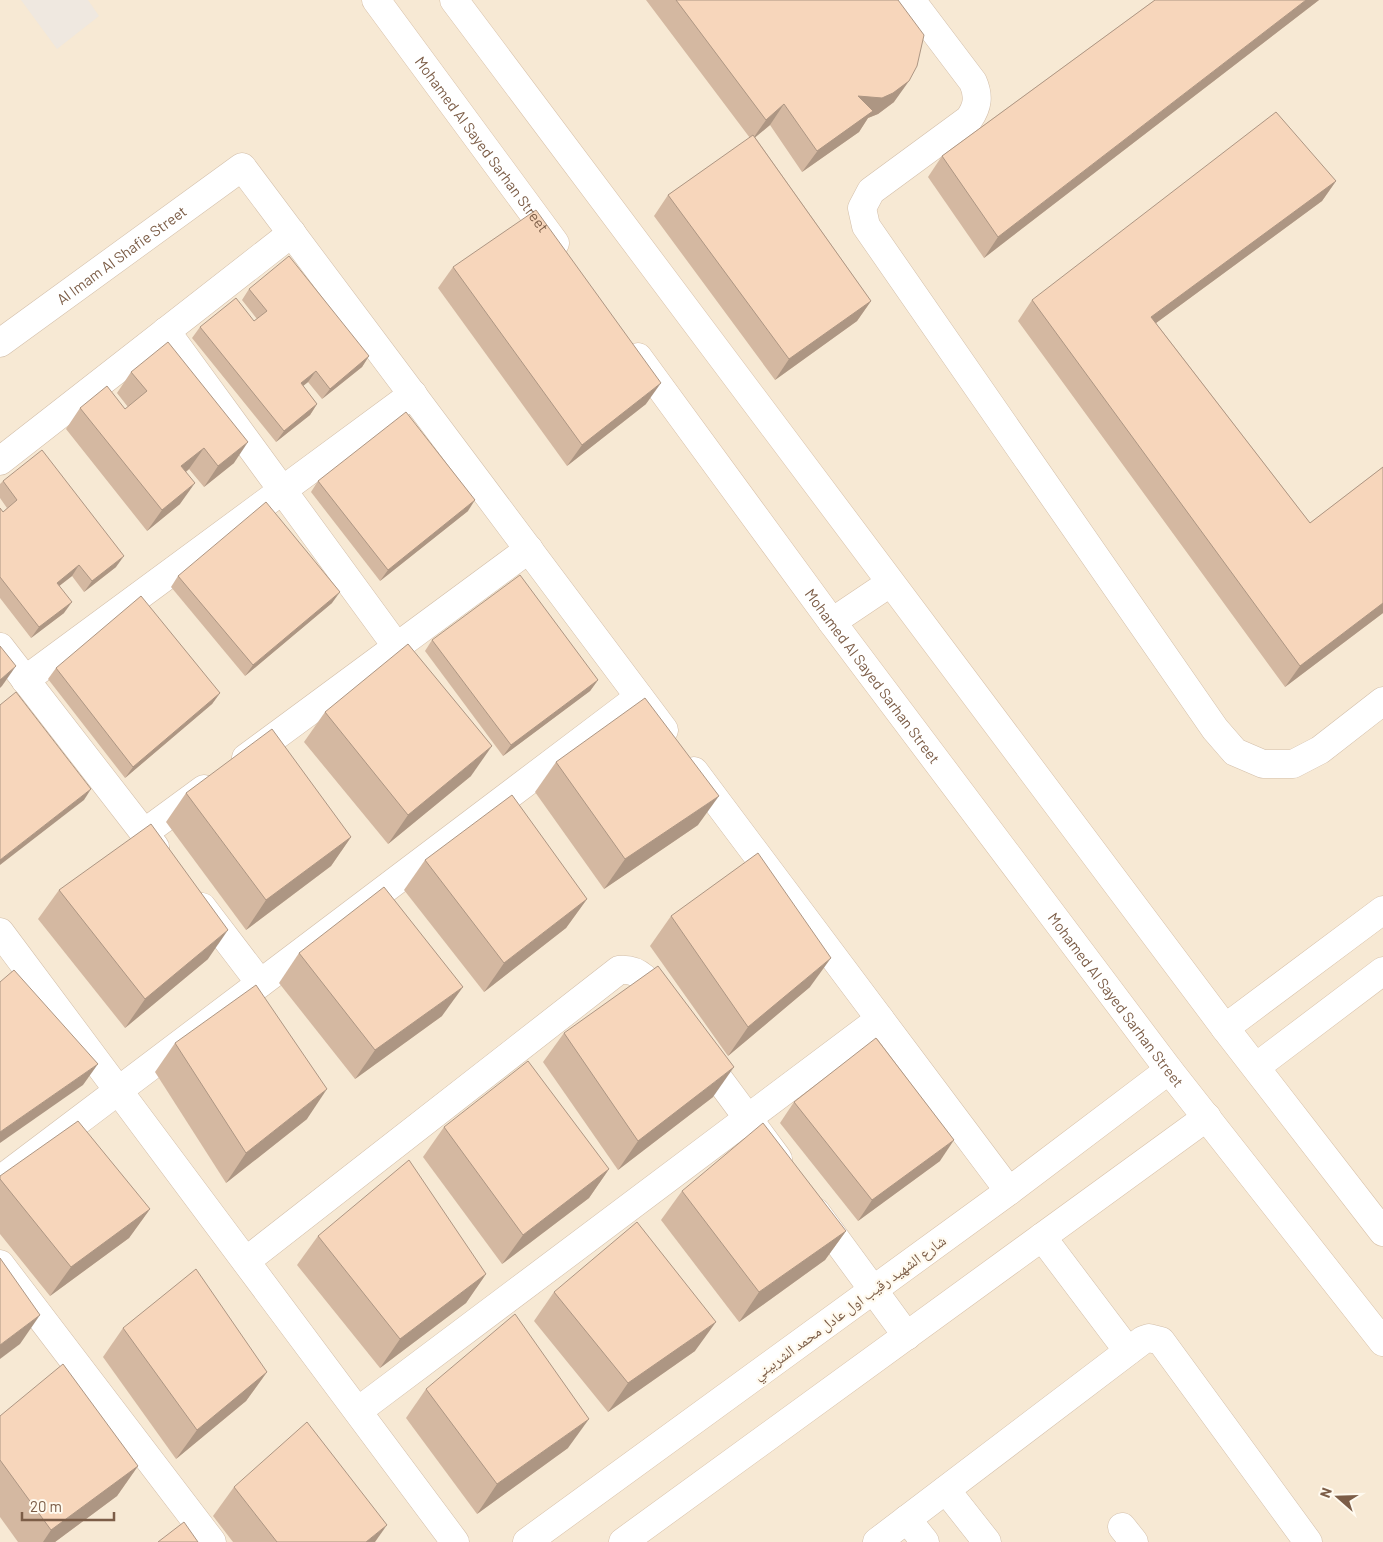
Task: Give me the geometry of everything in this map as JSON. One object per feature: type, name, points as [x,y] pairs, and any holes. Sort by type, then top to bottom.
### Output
[{"type":"street","name":"Mohamed Al Sayed Sarhan Street","points":[[376,0],[568,262]]},
{"type":"street","points":[[454,0],[1225,1028],[1383,1232]]},
{"type":"street","points":[[911,0],[973,82],[978,102],[969,119],[871,191],[862,208],[866,226],[1215,729],[1235,752],[1263,764],[1294,764],[1320,750],[1383,701]]},
{"type":"street","name":"Al Imam Al Shafie Street","points":[[0,343],[242,167],[292,233]]},
{"type":"street","points":[[0,461],[292,233],[1008,1191]]},
{"type":"street","points":[[166,331],[397,647]]},
{"type":"street","name":"Mohamed Al Sayed Sarhan Street","points":[[621,334],[832,622],[1169,1070],[1372,1316],[1383,1342]]},
{"type":"street","points":[[25,680],[413,394]]},
{"type":"street","points":[[144,833],[528,549]]},
{"type":"street","points":[[832,622],[890,583]]},
{"type":"street","points":[[0,648],[169,864]]},
{"type":"street","points":[[0,1180],[119,1092],[260,982],[639,697]]},
{"type":"street","points":[[187,888],[260,982]]},
{"type":"street","points":[[1225,1028],[1383,910]]},
{"type":"street","points":[[0,932],[456,1542]]},
{"type":"street","points":[[246,1261],[619,970],[629,969],[638,972],[682,1029],[907,1336]]},
{"type":"street","points":[[1256,1067],[1383,972]]},
{"type":"street","points":[[358,1411],[880,1019]]},
{"type":"street","name":"شارع الشهيد رقيب اول عادل محمد الشربيني","points":[[527,1542],[1008,1191],[1169,1070]]},
{"type":"street","points":[[628,1541],[1207,1117]]},
{"type":"street","points":[[1042,1236],[1128,1351]]},
{"type":"street","points":[[0,1264],[212,1542]]},
{"type":"street","points":[[876,1542],[1128,1351],[1150,1338],[1161,1341],[1297,1538]]},
{"type":"street","points":[[946,1490],[987,1542]]},
{"type":"street","points":[[907,1519],[925,1542]]},
{"type":"shaded area","points":[[0,0],[1383,0],[1383,1542],[0,1542]]},
{"type":"shaded area","points":[[21,0],[88,0],[99,16],[57,49]]},
{"type":"building","points":[[676,0],[898,0],[924,35],[917,66],[909,81],[893,93],[882,98],[858,96],[873,111],[817,151],[784,104],[766,120]]},
{"type":"building","points":[[1155,0],[1306,0],[998,237],[942,156]]},
{"type":"building","points":[[1276,112],[1336,181],[1151,317],[1310,523],[1383,467],[1383,603],[1300,666],[1032,300]]},
{"type":"building","points":[[753,135],[871,301],[789,359],[668,195]]},
{"type":"building","points":[[536,210],[661,383],[582,445],[453,267]]},
{"type":"building","points":[[289,256],[369,356],[330,389],[316,371],[301,383],[317,404],[284,431],[200,327],[236,298],[254,321],[267,311],[249,289]]},
{"type":"building","points":[[168,342],[248,442],[218,466],[204,448],[181,466],[195,483],[162,510],[80,408],[107,386],[125,409],[147,391],[131,372]]},
{"type":"building","points":[[406,412],[475,500],[388,570],[318,481]]},
{"type":"building","points":[[42,450],[124,556],[92,581],[79,565],[57,583],[72,602],[39,627],[0,577],[0,508],[3,512],[17,500],[3,481]]},
{"type":"building","points":[[266,502],[340,592],[253,665],[178,576]]},
{"type":"building","points":[[520,575],[598,680],[511,745],[432,640]]},
{"type":"building","points":[[141,596],[220,693],[133,767],[56,668]]},
{"type":"building","points":[[408,644],[492,746],[408,815],[325,712]]},
{"type":"building","points":[[0,646],[16,666],[0,680]]},
{"type":"building","points":[[16,692],[91,789],[0,860],[0,705]]},
{"type":"building","points":[[645,698],[719,796],[625,859],[556,762]]},
{"type":"building","points":[[272,729],[351,837],[266,900],[186,793]]},
{"type":"building","points":[[512,795],[587,899],[504,963],[425,860]]},
{"type":"building","points":[[151,824],[228,930],[145,999],[59,890]]},
{"type":"building","points":[[758,853],[831,958],[748,1027],[671,916]]},
{"type":"building","points":[[384,887],[463,987],[375,1050],[299,953]]},
{"type":"building","points":[[658,966],[734,1067],[638,1141],[564,1033]]},
{"type":"building","points":[[14,970],[98,1064],[0,1132],[0,982]]},
{"type":"building","points":[[256,985],[327,1089],[246,1153],[175,1043]]},
{"type":"building","points":[[876,1038],[954,1140],[872,1200],[794,1102]]},
{"type":"building","points":[[528,1061],[609,1169],[523,1235],[444,1127]]},
{"type":"building","points":[[78,1121],[150,1209],[71,1267],[0,1179],[0,1176]]},
{"type":"building","points":[[763,1123],[846,1231],[759,1292],[682,1191]]},
{"type":"building","points":[[409,1160],[486,1274],[400,1339],[318,1236]]},
{"type":"building","points":[[637,1222],[716,1322],[628,1383],[554,1292]]},
{"type":"building","points":[[0,1258],[40,1315],[0,1345]]},
{"type":"building","points":[[196,1269],[267,1372],[197,1430],[123,1328]]},
{"type":"building","points":[[515,1314],[589,1419],[497,1484],[426,1389]]},
{"type":"building","points":[[63,1364],[138,1466],[51,1530],[0,1460],[0,1416]]},
{"type":"building","points":[[307,1422],[387,1525],[366,1542],[277,1542],[234,1487]]},
{"type":"building","points":[[184,1522],[198,1542],[158,1542]]}]
